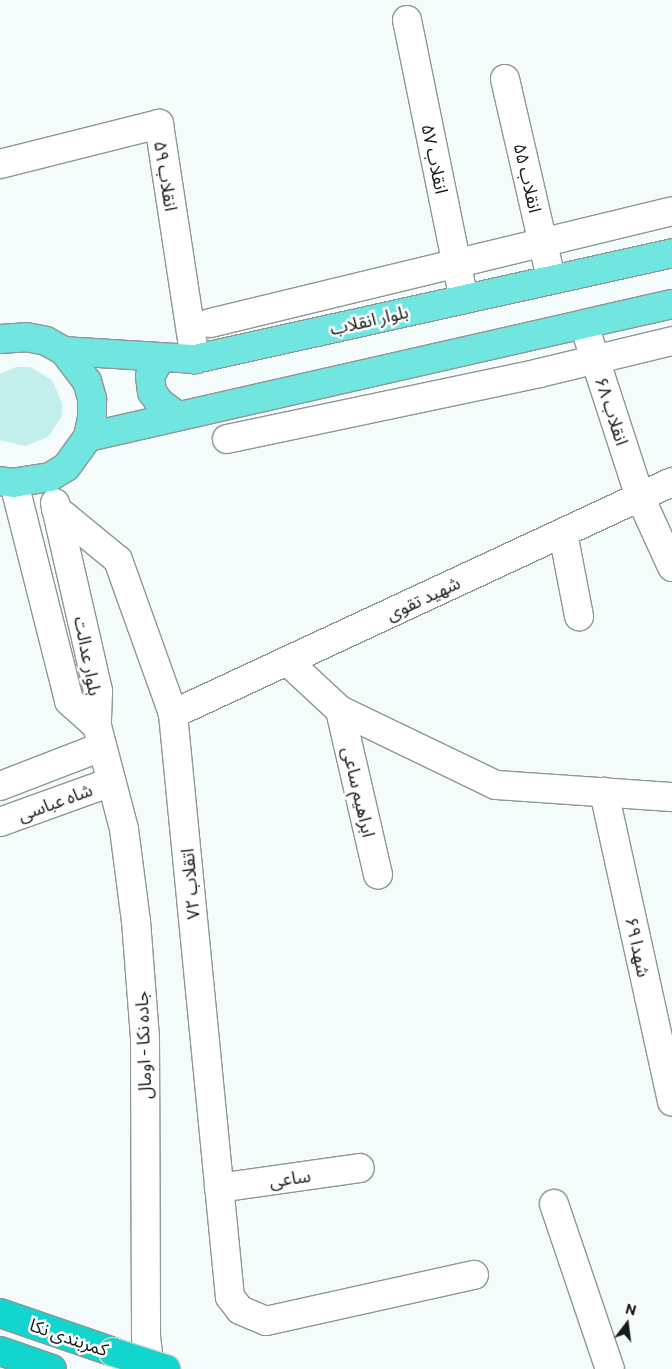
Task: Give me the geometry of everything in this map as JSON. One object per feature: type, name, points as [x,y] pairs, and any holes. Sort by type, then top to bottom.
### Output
[{"type":"highway","name":"کمربندی نکا","points":[[0,1313],[166,1369]]},
{"type":"highway","name":"کمربندی نکا","points":[[0,1351],[52,1369]]},
{"type":"main road","name":"بلوار انقلاب","points":[[64,352],[195,359],[551,278],[672,253]]},
{"type":"main road","points":[[88,436],[672,304]]},
{"type":"main road","points":[[0,339],[26,337],[46,341],[64,352],[77,365],[89,390],[92,418],[88,436],[79,453],[50,477],[7,482]]},
{"type":"main road","points":[[160,358],[150,376],[152,392],[160,403],[178,416]]},
{"type":"street","name":"انقلاب ۵۷","points":[[407,20],[464,299]]},
{"type":"street","name":"انقلاب ۵۵","points":[[505,79],[551,278]]},
{"type":"street","name":"انقلاب ۵۹","points":[[0,164],[158,124],[195,359]]},
{"type":"street","points":[[210,323],[672,211]]},
{"type":"street","name":"انقلاب ۶۸","points":[[584,324],[640,497],[672,567]]},
{"type":"street","points":[[227,439],[672,341]]},
{"type":"street","name":"بلوار عدالت","points":[[50,477],[98,691],[99,736]]},
{"type":"street","name":"بلوار عدالت","points":[[7,482],[69,701],[99,736]]},
{"type":"street","name":"شهید تقوی","points":[[173,714],[672,482]]},
{"type":"street","name":"اتقلاب ۷۲","points":[[56,508],[118,560],[173,714],[230,1297],[240,1310],[266,1321],[474,1275]]},
{"type":"street","points":[[562,533],[578,616]]},
{"type":"street","points":[[287,661],[340,710],[496,785],[672,797]]},
{"type":"street","name":"ابراهیم ساعی","points":[[340,710],[378,875]]},
{"type":"street","name":"جاده نکا - اومال","points":[[99,736],[124,829],[136,921],[145,1038],[146,1337],[150,1369]]},
{"type":"street","name":"شاه عباسی","points":[[0,786],[99,736]]},
{"type":"street","name":"شاه عباسی","points":[[0,822],[111,782]]},
{"type":"street","name":"شهدا ۶۹","points":[[604,792],[672,1102]]},
{"type":"street","name":"ساعی","points":[[219,1188],[360,1168]]},
{"type":"street","points":[[554,1204],[610,1369]]},
{"type":"shaded area","points":[[16,367],[30,367],[52,380],[62,403],[62,416],[48,437],[25,446],[0,440],[0,374]]}]
